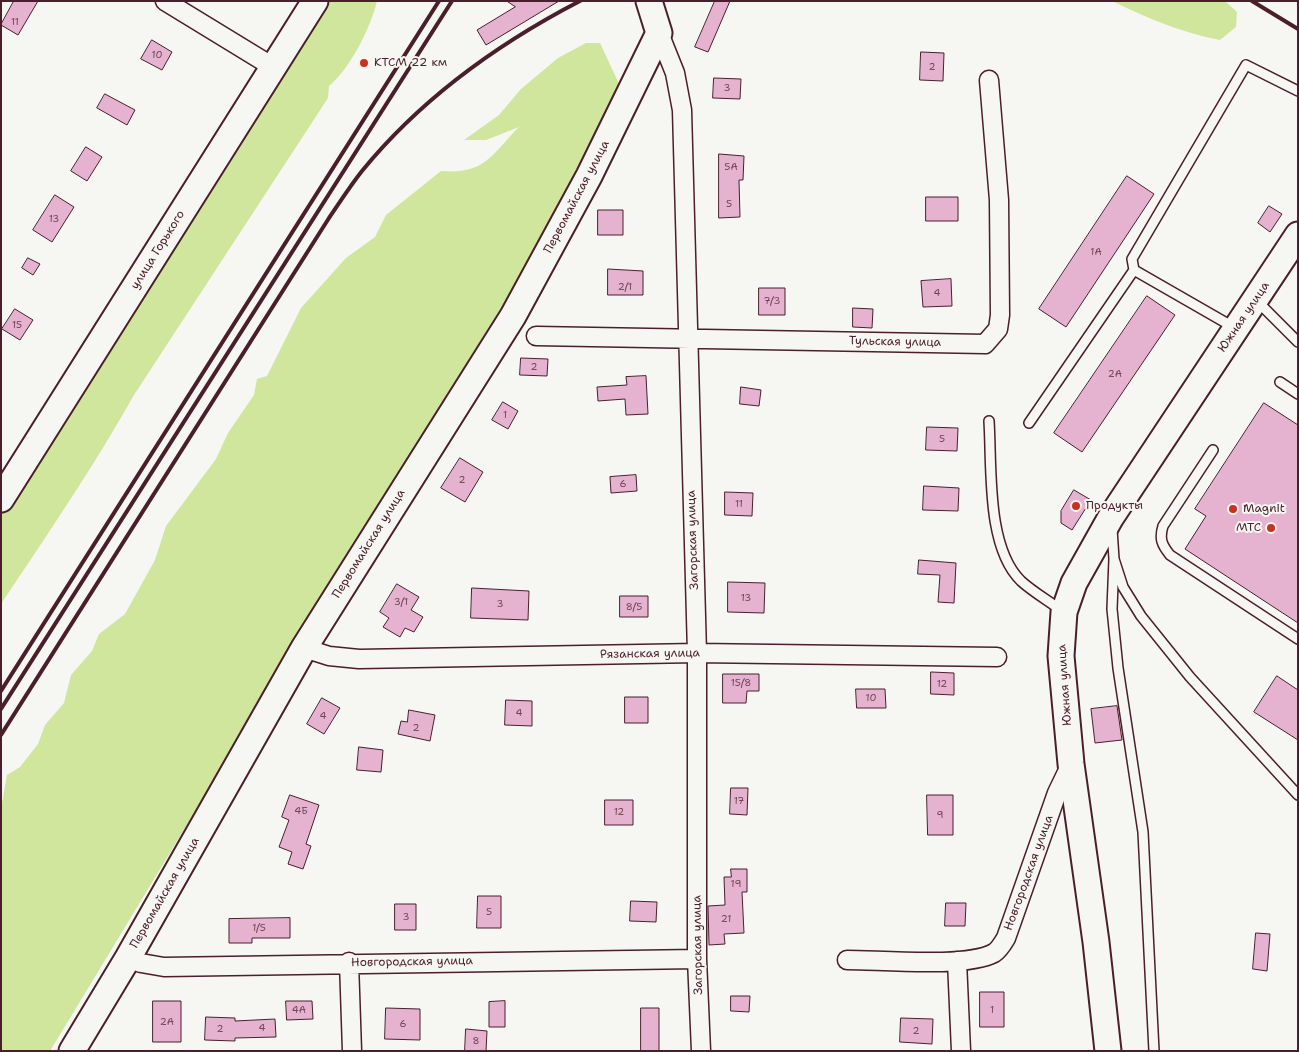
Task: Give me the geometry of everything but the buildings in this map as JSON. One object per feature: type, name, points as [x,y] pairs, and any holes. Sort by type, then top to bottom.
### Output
[{"type":"street","points":[[165,1],[273,67]]},
{"type":"street","name":"улица Горького","points":[[1,499],[315,1]]},
{"type":"street","points":[[649,1],[658,33]]},
{"type":"street","name":"Загорская улица","points":[[658,33],[675,72],[682,110],[697,653],[697,959],[701,1051]]},
{"type":"street","name":"Первомайская улица","points":[[72,1051],[128,958],[304,648],[513,316],[590,176],[658,33]]},
{"type":"street","name":"Тульская улица","points":[[536,336],[985,344],[998,329],[1000,315],[999,200],[989,80]]},
{"type":"street","name":"Южная улица","points":[[1108,1051],[1096,942],[1071,764],[1061,656],[1064,612],[1074,583],[1111,517],[1298,235]]},
{"type":"street","name":"Рязанская улица","points":[[304,648],[329,656],[359,659],[697,653],[997,656]]},
{"type":"street","name":"Новгородская улица","points":[[847,960],[956,961],[980,959],[997,952],[1006,938],[1058,793],[1071,764]]},
{"type":"street","name":"Новгородская улица","points":[[128,958],[141,963],[164,966],[349,962],[697,959]]},
{"type":"street","points":[[956,961],[961,1051]]},
{"type":"street","points":[[349,962],[352,1051]]},
{"type":"lane","points":[[1029,423],[1134,270],[1132,259],[1246,65],[1298,91]]},
{"type":"lane","points":[[1134,270],[1236,328]]},
{"type":"lane","points":[[1256,300],[1298,342]]},
{"type":"lane","points":[[1280,382],[1298,394]]},
{"type":"lane","points":[[989,421],[995,524],[1001,552],[1020,580],[1064,612]]},
{"type":"lane","points":[[1213,450],[1163,526],[1160,535],[1162,545],[1170,555],[1298,640]]},
{"type":"lane","points":[[1111,517],[1114,559],[1112,609],[1116,649],[1143,832],[1154,1051]]},
{"type":"lane","points":[[1114,559],[1123,586],[1163,645],[1298,795]]},
{"type":"green space","points":[[324,1],[377,1],[359,47],[345,69],[329,86],[328,98],[134,395],[53,526],[1,604],[1,508]]},
{"type":"green space","points":[[1112,1],[1225,1],[1237,12],[1236,27],[1220,40],[1165,24]]},
{"type":"green space","points":[[586,43],[600,43],[620,86],[580,175],[500,324],[254,714],[50,1051],[1,1051],[1,809],[7,775],[20,767],[38,744],[45,725],[64,703],[71,675],[92,651],[99,634],[125,614],[155,560],[166,526],[216,459],[228,433],[254,395],[257,379],[267,376],[301,308],[346,258],[375,237],[386,215],[441,171],[468,170],[478,166],[494,154],[519,127],[486,140],[464,140],[499,115],[521,89],[558,58]]},
{"type":"railway","points":[[1,691],[439,1]]},
{"type":"railway","points":[[1,709],[452,1]]},
{"type":"railway","points":[[1,735],[329,218],[362,171],[409,120],[462,75],[520,35],[580,1]]},
{"type":"railway","points":[[1252,1],[1298,29]]},
{"type":"place","name":"КТСМ 22 км","points":[[364,63]]},
{"type":"place","name":"Продукты","points":[[1076,506]]},
{"type":"place","name":"Magnit","points":[[1233,509]]},
{"type":"place","name":"МТС","points":[[1271,528]]}]
